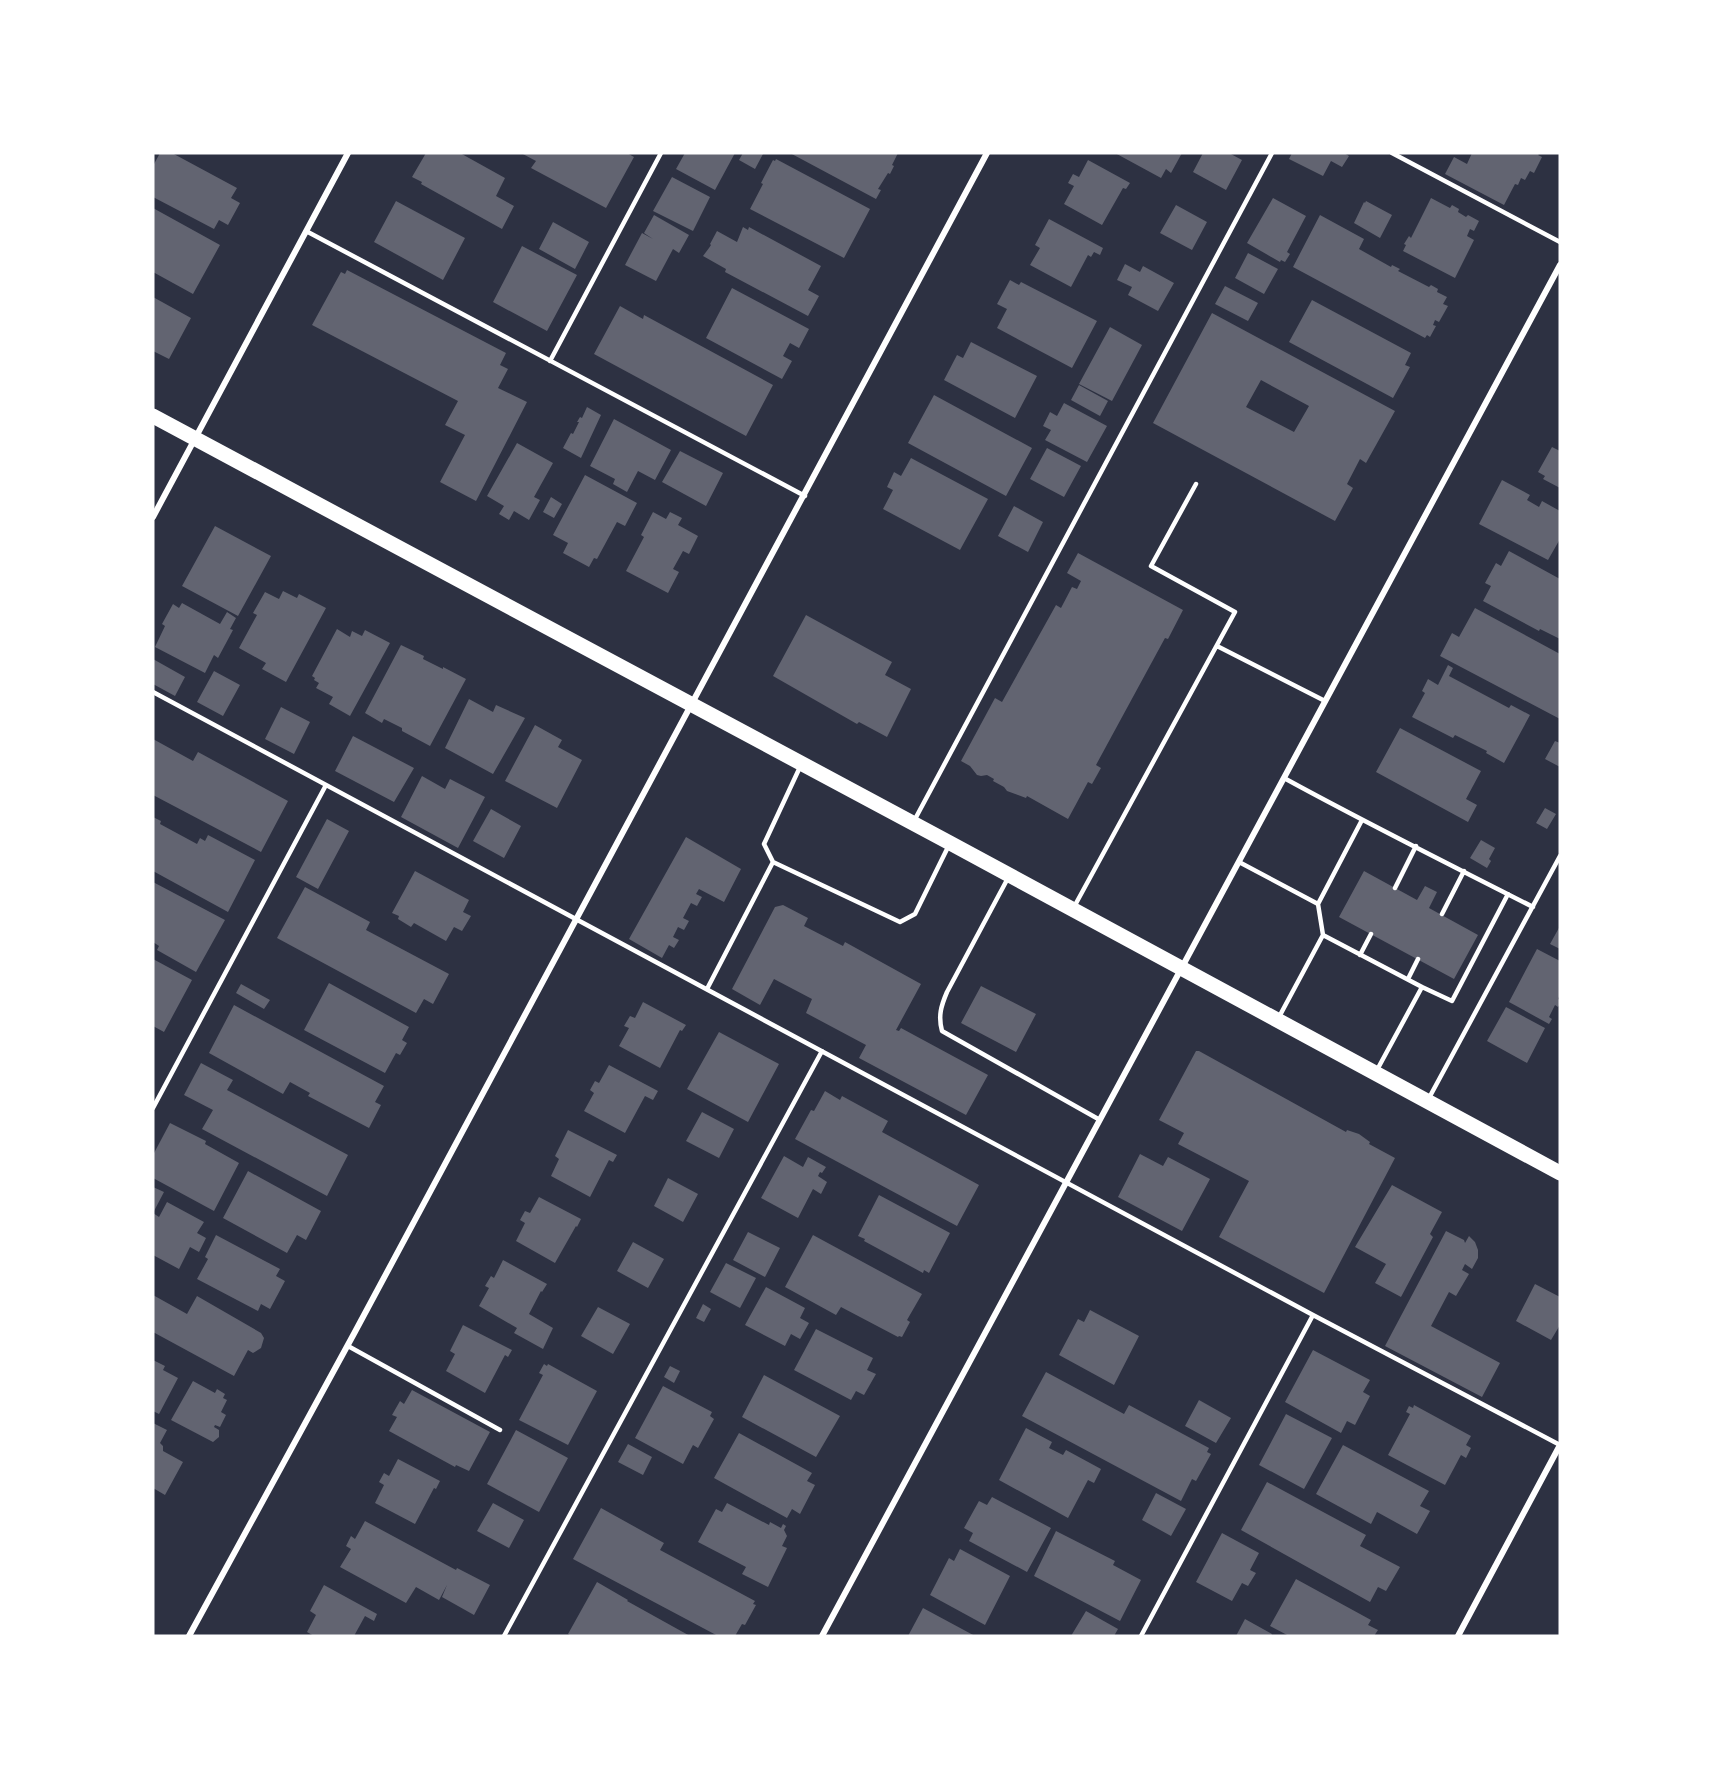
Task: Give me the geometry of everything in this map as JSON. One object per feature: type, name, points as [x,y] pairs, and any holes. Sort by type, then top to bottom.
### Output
[{"type":"main road","points":[[153,416],[802,763],[1560,1173]]},
{"type":"street","points":[[153,517],[348,153]]},
{"type":"street","points":[[189,1636],[693,705],[987,153]]},
{"type":"street","points":[[822,1636],[1560,265]]},
{"type":"street","points":[[1458,1636],[1560,1445]]},
{"type":"lane","points":[[550,360],[661,153]]},
{"type":"lane","points":[[913,823],[1272,153]]},
{"type":"lane","points":[[1392,153],[1560,242]]},
{"type":"lane","points":[[306,231],[805,496]]},
{"type":"lane","points":[[1072,909],[1235,612],[1150,566],[1196,484]]},
{"type":"lane","points":[[1216,646],[1325,701]]},
{"type":"lane","points":[[153,692],[1313,1315],[1560,1445]]},
{"type":"lane","points":[[802,763],[764,844],[773,862],[900,922],[915,914],[950,843]]},
{"type":"lane","points":[[1284,778],[1533,906]]},
{"type":"lane","points":[[153,1108],[326,785]]},
{"type":"lane","points":[[1277,1019],[1323,935],[1317,904],[1362,820]]},
{"type":"lane","points":[[1395,888],[1416,846]]},
{"type":"lane","points":[[1428,1101],[1560,856]]},
{"type":"lane","points":[[707,989],[773,862]]},
{"type":"lane","points":[[1239,862],[1317,904]]},
{"type":"lane","points":[[1442,914],[1464,872]]},
{"type":"lane","points":[[1010,875],[947,992],[940,1010],[939,1021],[942,1031],[1101,1120]]},
{"type":"lane","points":[[1323,935],[1452,1001],[1508,894]]},
{"type":"lane","points":[[1360,955],[1371,934]]},
{"type":"lane","points":[[1408,979],[1418,960]]},
{"type":"lane","points":[[1376,1072],[1422,987]]},
{"type":"lane","points":[[504,1636],[822,1051]]},
{"type":"lane","points":[[1141,1636],[1313,1315]]},
{"type":"lane","points":[[348,1346],[500,1430]]},
{"type":"building","points":[[160,153],[172,153],[237,188],[231,198],[240,203],[228,225],[219,220],[214,229],[153,197],[153,166]]},
{"type":"building","points":[[426,153],[460,153],[505,178],[496,196],[514,206],[502,229],[412,177]]},
{"type":"building","points":[[521,153],[627,153],[634,157],[606,208],[531,168],[536,161]]},
{"type":"building","points":[[685,153],[735,153],[715,190],[676,169]]},
{"type":"building","points":[[743,153],[763,154],[755,169],[739,160]]},
{"type":"building","points":[[790,153],[898,153],[890,174],[888,173],[878,189],[881,190],[876,199]]},
{"type":"building","points":[[1115,153],[1182,153],[1171,173],[1166,169],[1161,178]]},
{"type":"building","points":[[1203,153],[1229,153],[1242,160],[1226,190],[1193,172]]},
{"type":"building","points":[[1292,153],[1344,153],[1349,156],[1342,167],[1331,161],[1323,176],[1289,159]]},
{"type":"building","points":[[1472,153],[1540,153],[1538,155],[1542,157],[1534,173],[1530,171],[1525,180],[1521,178],[1518,185],[1515,184],[1504,205],[1445,174],[1454,157],[1467,164]]},
{"type":"building","points":[[776,159],[870,209],[844,258],[750,209],[763,184],[761,183],[773,160]]},
{"type":"building","points":[[1088,160],[1130,183],[1126,189],[1123,188],[1102,225],[1064,204],[1074,186],[1068,183],[1073,174],[1079,177]]},
{"type":"building","points":[[672,177],[710,197],[693,231],[653,211]]},
{"type":"building","points":[[1273,198],[1306,216],[1287,252],[1290,254],[1285,262],[1281,260],[1280,262],[1247,243]]},
{"type":"building","points":[[1431,198],[1450,208],[1452,205],[1466,217],[1468,215],[1479,221],[1474,231],[1470,229],[1467,236],[1474,240],[1455,278],[1403,251],[1406,245],[1404,244],[1409,236],[1411,238]]},
{"type":"building","points":[[396,201],[465,238],[443,280],[374,242]]},
{"type":"building","points":[[1366,201],[1392,215],[1380,238],[1354,223]]},
{"type":"building","points":[[1176,205],[1207,222],[1192,250],[1160,233]]},
{"type":"building","points":[[153,208],[220,245],[193,294],[153,272]]},
{"type":"building","points":[[654,215],[689,235],[679,253],[673,249],[656,281],[625,265],[642,233],[653,239],[644,233]]},
{"type":"building","points":[[1320,215],[1364,239],[1359,249],[1391,267],[1392,265],[1400,269],[1398,271],[1429,287],[1431,285],[1438,289],[1437,292],[1447,297],[1443,304],[1448,306],[1439,322],[1435,320],[1433,325],[1436,326],[1430,337],[1427,335],[1425,338],[1293,267]]},
{"type":"building","points":[[1049,219],[1103,248],[1100,255],[1094,252],[1091,257],[1088,255],[1071,287],[1030,265],[1040,248],[1035,245]]},
{"type":"building","points":[[553,222],[589,242],[575,269],[539,249]]},
{"type":"building","points":[[743,227],[748,230],[749,227],[821,266],[808,290],[819,296],[808,316],[725,272],[726,269],[703,256],[717,231],[737,242]]},
{"type":"building","points":[[522,246],[577,275],[547,331],[493,302]]},
{"type":"building","points":[[1248,253],[1278,269],[1264,294],[1235,278]]},
{"type":"building","points":[[1125,264],[1140,272],[1143,266],[1174,283],[1158,311],[1128,295],[1132,287],[1117,280]]},
{"type":"building","points":[[347,270],[506,353],[500,365],[508,369],[498,388],[527,402],[476,501],[440,482],[465,435],[445,425],[458,401],[312,325],[341,272],[345,274]]},
{"type":"building","points":[[1010,280],[1019,285],[1021,282],[1097,321],[1072,368],[997,328],[1007,309],[997,304]]},
{"type":"building","points":[[1225,286],[1258,303],[1248,321],[1215,304]]},
{"type":"building","points":[[732,288],[809,329],[799,348],[790,343],[783,356],[792,361],[782,379],[706,338]]},
{"type":"building","points":[[153,297],[191,318],[169,359],[153,351]]},
{"type":"building","points":[[1312,300],[1411,353],[1405,365],[1410,367],[1393,398],[1289,342]]},
{"type":"building","points":[[620,306],[643,319],[644,315],[773,385],[746,436],[594,354]]},
{"type":"building","points":[[1212,313],[1395,411],[1366,463],[1360,459],[1347,484],[1353,488],[1335,521],[1153,423]],"holes":[[[1261,380],[1309,406],[1294,432],[1246,407]]]},
{"type":"building","points":[[1110,327],[1142,345],[1112,401],[1079,384]]},
{"type":"building","points":[[971,342],[1037,376],[1015,418],[944,380],[957,355],[963,358]]},
{"type":"building","points":[[1079,385],[1108,401],[1100,416],[1071,400]]},
{"type":"building","points":[[934,395],[1032,448],[1006,496],[908,443]]},
{"type":"building","points":[[1064,403],[1107,426],[1087,462],[1045,440],[1051,430],[1043,426],[1050,412],[1057,416]]},
{"type":"building","points":[[587,407],[601,415],[581,458],[563,448]]},
{"type":"building","points":[[614,419],[671,450],[655,480],[638,471],[627,492],[613,484],[615,479],[590,466]]},
{"type":"building","points":[[517,443],[553,463],[534,497],[540,500],[529,520],[514,511],[509,520],[499,514],[504,506],[487,496]]},
{"type":"building","points":[[1552,447],[1560,451],[1560,488],[1543,479],[1545,476],[1538,472]]},
{"type":"building","points":[[1047,448],[1081,466],[1064,497],[1030,479]]},
{"type":"building","points":[[680,451],[723,473],[706,506],[662,482]]},
{"type":"building","points":[[911,458],[988,499],[960,550],[883,509],[893,490],[887,487],[894,472],[901,476]]},
{"type":"building","points":[[585,475],[637,503],[625,526],[617,522],[597,559],[594,558],[589,567],[563,553],[568,543],[553,535]]},
{"type":"building","points":[[1502,480],[1530,495],[1527,500],[1539,507],[1542,501],[1560,511],[1560,539],[1548,560],[1479,524]]},
{"type":"building","points":[[551,497],[562,504],[554,518],[543,512]]},
{"type":"building","points":[[1014,506],[1043,522],[1028,552],[998,536]]},
{"type":"building","points":[[653,512],[666,519],[670,512],[682,518],[678,525],[698,536],[689,554],[683,551],[673,569],[679,572],[668,593],[626,571],[644,537],[641,535]]},
{"type":"building","points":[[215,526],[271,556],[238,616],[182,586]]},
{"type":"building","points":[[1509,551],[1560,579],[1560,639],[1540,629],[1539,631],[1483,601],[1491,586],[1485,583],[1496,563],[1501,566]]},
{"type":"building","points":[[1078,553],[1183,610],[1168,639],[1165,638],[1096,765],[1101,768],[1092,784],[1088,782],[1068,819],[1027,796],[1026,798],[1007,791],[987,775],[977,775],[970,766],[961,761],[995,698],[1002,702],[1056,605],[1061,608],[1072,587],[1077,589],[1081,581],[1067,573]]},
{"type":"building","points":[[283,591],[297,598],[299,594],[326,608],[286,682],[262,669],[266,663],[239,648],[257,615],[253,613],[265,592],[279,599]]},
{"type":"building","points":[[182,603],[220,624],[227,612],[236,618],[230,629],[233,630],[218,658],[214,655],[205,673],[155,647],[165,626],[162,624],[173,604],[179,608]]},
{"type":"building","points":[[1475,608],[1560,654],[1560,719],[1440,656],[1452,633],[1459,637]]},
{"type":"building","points":[[806,615],[892,662],[885,675],[911,689],[887,737],[859,722],[857,724],[773,676]]},
{"type":"building","points":[[337,629],[350,637],[352,631],[362,636],[365,630],[390,643],[350,716],[329,704],[333,697],[316,688],[319,683],[312,676]]},
{"type":"building","points":[[401,645],[424,656],[423,659],[466,679],[430,746],[402,731],[402,728],[384,719],[382,723],[365,713]]},
{"type":"building","points":[[153,659],[185,677],[175,696],[153,684]]},
{"type":"building","points":[[1448,665],[1453,668],[1449,676],[1509,708],[1511,705],[1530,715],[1504,763],[1486,753],[1487,751],[1455,735],[1453,738],[1412,717],[1425,693],[1422,691],[1428,679],[1438,685]]},
{"type":"building","points":[[214,671],[240,685],[223,716],[197,702]]},
{"type":"building","points":[[469,699],[493,712],[496,705],[525,718],[493,774],[445,748]]},
{"type":"building","points":[[281,707],[310,722],[294,754],[265,739]]},
{"type":"building","points":[[535,725],[562,740],[558,747],[582,760],[557,808],[505,781]]},
{"type":"building","points":[[1400,728],[1481,771],[1466,799],[1477,805],[1468,822],[1376,772]]},
{"type":"building","points":[[353,736],[414,768],[394,802],[335,771]]},
{"type":"building","points":[[153,739],[193,761],[198,752],[288,801],[261,852],[153,795]]},
{"type":"building","points":[[1555,741],[1560,743],[1560,767],[1545,759]]},
{"type":"building","points":[[422,776],[445,789],[450,779],[485,797],[458,848],[401,817]]},
{"type":"building","points":[[1545,808],[1556,814],[1547,829],[1536,823]]},
{"type":"building","points":[[491,809],[521,826],[504,858],[473,841]]},
{"type":"building","points":[[153,817],[161,821],[160,824],[197,844],[200,838],[205,841],[208,835],[255,860],[228,912],[153,871]]},
{"type":"building","points":[[327,819],[349,831],[318,889],[296,877]]},
{"type":"building","points":[[686,837],[741,869],[724,902],[699,889],[696,894],[702,897],[697,906],[691,903],[683,918],[689,921],[684,930],[678,927],[673,937],[679,940],[674,948],[669,945],[662,958],[629,939]]},
{"type":"building","points":[[1481,840],[1495,848],[1487,868],[1470,858]]},
{"type":"building","points":[[415,871],[469,900],[463,912],[471,916],[462,931],[454,927],[446,941],[414,923],[411,927],[392,913]]},
{"type":"building","points":[[1364,871],[1417,900],[1425,886],[1437,892],[1429,908],[1478,935],[1454,979],[1339,917]]},
{"type":"building","points":[[153,882],[225,920],[196,972],[157,950],[159,946],[153,942]]},
{"type":"building","points":[[305,887],[370,922],[366,930],[449,974],[433,1004],[424,999],[416,1013],[277,938]]},
{"type":"building","points":[[783,905],[808,918],[804,926],[843,946],[845,942],[921,984],[896,1030],[899,1031],[901,1028],[988,1075],[966,1115],[859,1058],[866,1045],[806,1013],[812,999],[774,979],[760,1005],[732,989],[775,907]]},
{"type":"building","points":[[1560,926],[1560,949],[1550,944]]},
{"type":"building","points":[[1537,949],[1560,961],[1558,999],[1560,1004],[1558,1007],[1555,1005],[1549,1017],[1552,1019],[1549,1024],[1509,1002]]},
{"type":"building","points":[[153,959],[192,980],[164,1032],[153,1026]]},
{"type":"building","points":[[329,983],[409,1027],[402,1040],[407,1043],[400,1055],[396,1053],[385,1073],[304,1030]]},
{"type":"building","points":[[241,984],[270,1000],[264,1009],[236,993]]},
{"type":"building","points":[[981,986],[1036,1014],[1016,1052],[961,1023]]},
{"type":"building","points":[[643,1002],[686,1025],[682,1031],[680,1030],[660,1068],[619,1046],[629,1028],[624,1026],[630,1016],[635,1018]]},
{"type":"building","points":[[234,1005],[384,1086],[375,1102],[381,1105],[369,1128],[308,1096],[310,1093],[290,1082],[283,1094],[209,1053]]},
{"type":"building","points":[[1506,1007],[1545,1028],[1527,1063],[1487,1041]]},
{"type":"building","points":[[719,1032],[779,1064],[748,1122],[687,1089]]},
{"type":"building","points":[[1196,1051],[1346,1132],[1347,1130],[1359,1134],[1370,1142],[1369,1144],[1395,1158],[1324,1293],[1219,1237],[1249,1181],[1178,1144],[1184,1133],[1159,1120]]},
{"type":"building","points":[[201,1063],[233,1080],[227,1090],[348,1155],[327,1196],[202,1129],[213,1110],[184,1095]]},
{"type":"building","points":[[609,1065],[658,1091],[653,1100],[645,1096],[625,1133],[584,1111],[594,1093],[590,1090],[595,1081],[599,1083]]},
{"type":"building","points":[[825,1091],[840,1100],[842,1096],[888,1121],[882,1132],[979,1185],[957,1226],[795,1139],[811,1110],[814,1111]]},
{"type":"building","points":[[702,1112],[734,1129],[719,1158],[686,1141]]},
{"type":"building","points":[[170,1123],[206,1141],[205,1144],[239,1163],[214,1211],[153,1178],[153,1155]]},
{"type":"building","points":[[568,1130],[617,1155],[613,1162],[609,1160],[590,1197],[551,1176],[559,1159],[555,1156]]},
{"type":"building","points":[[1140,1154],[1163,1166],[1168,1157],[1210,1179],[1182,1231],[1118,1197]]},
{"type":"building","points":[[784,1156],[803,1167],[808,1157],[826,1167],[818,1176],[827,1182],[821,1194],[813,1189],[798,1218],[761,1198]]},
{"type":"building","points":[[248,1171],[321,1211],[306,1240],[297,1235],[287,1253],[223,1218]]},
{"type":"building","points":[[668,1178],[698,1194],[683,1222],[654,1206]]},
{"type":"building","points":[[1392,1185],[1442,1212],[1430,1234],[1433,1237],[1401,1297],[1375,1283],[1386,1264],[1355,1247]]},
{"type":"building","points":[[153,1187],[164,1192],[153,1213]]},
{"type":"building","points":[[879,1195],[950,1233],[929,1273],[924,1270],[923,1273],[858,1236]]},
{"type":"building","points":[[539,1197],[581,1219],[555,1263],[516,1241],[525,1223],[520,1220],[525,1211],[530,1213]]},
{"type":"building","points":[[167,1202],[204,1222],[197,1233],[206,1238],[199,1252],[190,1247],[179,1269],[153,1255],[153,1213],[159,1217]]},
{"type":"building","points":[[1446,1231],[1464,1240],[1465,1243],[1469,1236],[1475,1242],[1478,1258],[1472,1269],[1465,1264],[1462,1270],[1469,1274],[1456,1296],[1449,1292],[1431,1326],[1500,1363],[1482,1397],[1385,1346]]},
{"type":"building","points":[[748,1232],[780,1248],[765,1277],[733,1260]]},
{"type":"building","points":[[216,1235],[280,1269],[276,1276],[285,1281],[270,1309],[261,1304],[258,1311],[197,1279],[208,1259],[205,1257]]},
{"type":"building","points":[[813,1235],[922,1294],[907,1320],[910,1322],[902,1337],[841,1307],[836,1315],[785,1287]]},
{"type":"building","points":[[633,1242],[664,1259],[648,1288],[617,1271]]},
{"type":"building","points":[[503,1260],[547,1284],[529,1314],[553,1328],[543,1349],[514,1333],[517,1328],[479,1306],[489,1288],[485,1286],[491,1276],[494,1278]]},
{"type":"building","points":[[726,1263],[756,1278],[740,1308],[710,1292]]},
{"type":"building","points":[[1535,1284],[1560,1297],[1560,1325],[1551,1340],[1516,1321]]},
{"type":"building","points":[[766,1287],[805,1308],[800,1318],[809,1323],[800,1339],[791,1334],[785,1346],[745,1325]]},
{"type":"building","points":[[153,1295],[187,1314],[197,1296],[261,1333],[264,1338],[261,1348],[253,1353],[248,1350],[234,1376],[153,1332]]},
{"type":"building","points":[[703,1304],[711,1309],[704,1322],[696,1318]]},
{"type":"building","points":[[598,1307],[630,1324],[613,1354],[581,1336]]},
{"type":"building","points":[[1090,1310],[1139,1336],[1114,1385],[1059,1355],[1078,1319],[1084,1322]]},
{"type":"building","points":[[463,1325],[512,1350],[508,1357],[505,1355],[485,1393],[446,1371],[455,1354],[450,1351]]},
{"type":"building","points":[[816,1329],[873,1358],[867,1370],[876,1374],[864,1395],[856,1391],[851,1400],[794,1370]]},
{"type":"building","points":[[1313,1350],[1370,1380],[1363,1392],[1370,1396],[1355,1425],[1347,1421],[1341,1433],[1285,1402]]},
{"type":"building","points":[[153,1360],[165,1366],[163,1370],[178,1378],[159,1414],[153,1411]]},
{"type":"building","points":[[544,1364],[547,1366],[548,1364],[597,1391],[568,1445],[519,1420],[543,1375],[539,1373]]},
{"type":"building","points":[[670,1366],[680,1371],[674,1383],[664,1377]]},
{"type":"building","points":[[1046,1372],[1124,1414],[1129,1405],[1209,1448],[1207,1452],[1211,1454],[1196,1481],[1192,1479],[1181,1501],[1022,1416]]},
{"type":"building","points":[[764,1375],[840,1416],[816,1457],[742,1417]]},
{"type":"building","points":[[193,1381],[215,1393],[217,1389],[225,1394],[223,1398],[227,1400],[221,1412],[226,1415],[220,1427],[215,1425],[214,1427],[219,1430],[219,1437],[213,1442],[171,1420]]},
{"type":"building","points":[[663,1386],[712,1412],[710,1416],[714,1419],[698,1448],[693,1445],[683,1464],[635,1438]]},
{"type":"building","points":[[412,1390],[490,1432],[469,1471],[456,1465],[455,1467],[389,1431],[397,1417],[392,1415],[400,1401],[404,1404]]},
{"type":"building","points":[[1199,1400],[1231,1418],[1216,1443],[1185,1426]]},
{"type":"building","points":[[1414,1405],[1471,1436],[1466,1445],[1471,1448],[1466,1458],[1461,1455],[1445,1485],[1388,1455],[1410,1414],[1406,1412],[1409,1406],[1413,1408]]},
{"type":"building","points":[[1286,1414],[1332,1438],[1304,1489],[1259,1465]]},
{"type":"building","points":[[153,1423],[167,1430],[160,1443],[163,1451],[183,1462],[165,1495],[153,1488]]},
{"type":"building","points":[[1026,1428],[1052,1442],[1049,1448],[1063,1455],[1066,1450],[1101,1469],[1094,1483],[1088,1480],[1068,1518],[999,1480]]},
{"type":"building","points":[[516,1430],[568,1458],[539,1512],[487,1484]]},
{"type":"building","points":[[739,1433],[812,1473],[807,1481],[815,1485],[800,1514],[792,1509],[787,1518],[714,1478]]},
{"type":"building","points":[[628,1444],[652,1457],[643,1475],[618,1462]]},
{"type":"building","points":[[1343,1445],[1429,1491],[1420,1506],[1430,1511],[1417,1534],[1377,1512],[1371,1524],[1316,1494]]},
{"type":"building","points":[[398,1459],[440,1481],[415,1524],[375,1503],[384,1485],[379,1482],[384,1473],[389,1476]]},
{"type":"building","points":[[1267,1482],[1366,1535],[1360,1546],[1400,1567],[1386,1591],[1378,1587],[1370,1602],[1241,1530]]},
{"type":"building","points":[[1156,1493],[1186,1509],[1171,1536],[1142,1520]]},
{"type":"building","points":[[992,1497],[1051,1528],[1027,1572],[969,1541],[973,1533],[964,1528],[979,1501],[987,1505]]},
{"type":"building","points":[[493,1503],[524,1520],[509,1548],[477,1531]]},
{"type":"building","points":[[727,1503],[769,1525],[770,1522],[781,1528],[783,1524],[786,1526],[784,1530],[787,1536],[782,1546],[787,1548],[768,1587],[742,1574],[746,1567],[698,1542],[716,1509],[722,1512]]},
{"type":"building","points":[[601,1508],[664,1543],[660,1550],[755,1601],[753,1604],[756,1605],[745,1625],[742,1624],[735,1636],[718,1636],[573,1559]]},
{"type":"building","points":[[365,1521],[456,1570],[457,1568],[490,1585],[474,1615],[442,1597],[447,1585],[439,1600],[416,1587],[406,1603],[340,1567],[351,1549],[346,1546],[351,1536],[355,1539]]},
{"type":"building","points":[[1056,1531],[1115,1561],[1113,1565],[1141,1580],[1120,1621],[1034,1576]]},
{"type":"building","points":[[1222,1533],[1259,1553],[1250,1570],[1256,1573],[1248,1586],[1242,1583],[1232,1601],[1196,1582]]},
{"type":"building","points":[[960,1549],[1010,1576],[985,1625],[930,1595],[949,1558],[954,1561]]},
{"type":"building","points":[[1296,1579],[1371,1620],[1368,1625],[1378,1630],[1374,1636],[1289,1636],[1270,1626]]},
{"type":"building","points":[[597,1582],[690,1636],[571,1636],[568,1634]]},
{"type":"building","points":[[324,1585],[377,1614],[374,1621],[365,1616],[354,1636],[314,1636],[307,1632],[316,1615],[310,1611]]},
{"type":"building","points":[[923,1608],[975,1636],[908,1636]]},
{"type":"building","points":[[1086,1611],[1118,1629],[1114,1636],[1071,1636]]},
{"type":"building","points":[[1245,1619],[1272,1634],[1271,1636],[1236,1636]]}]
